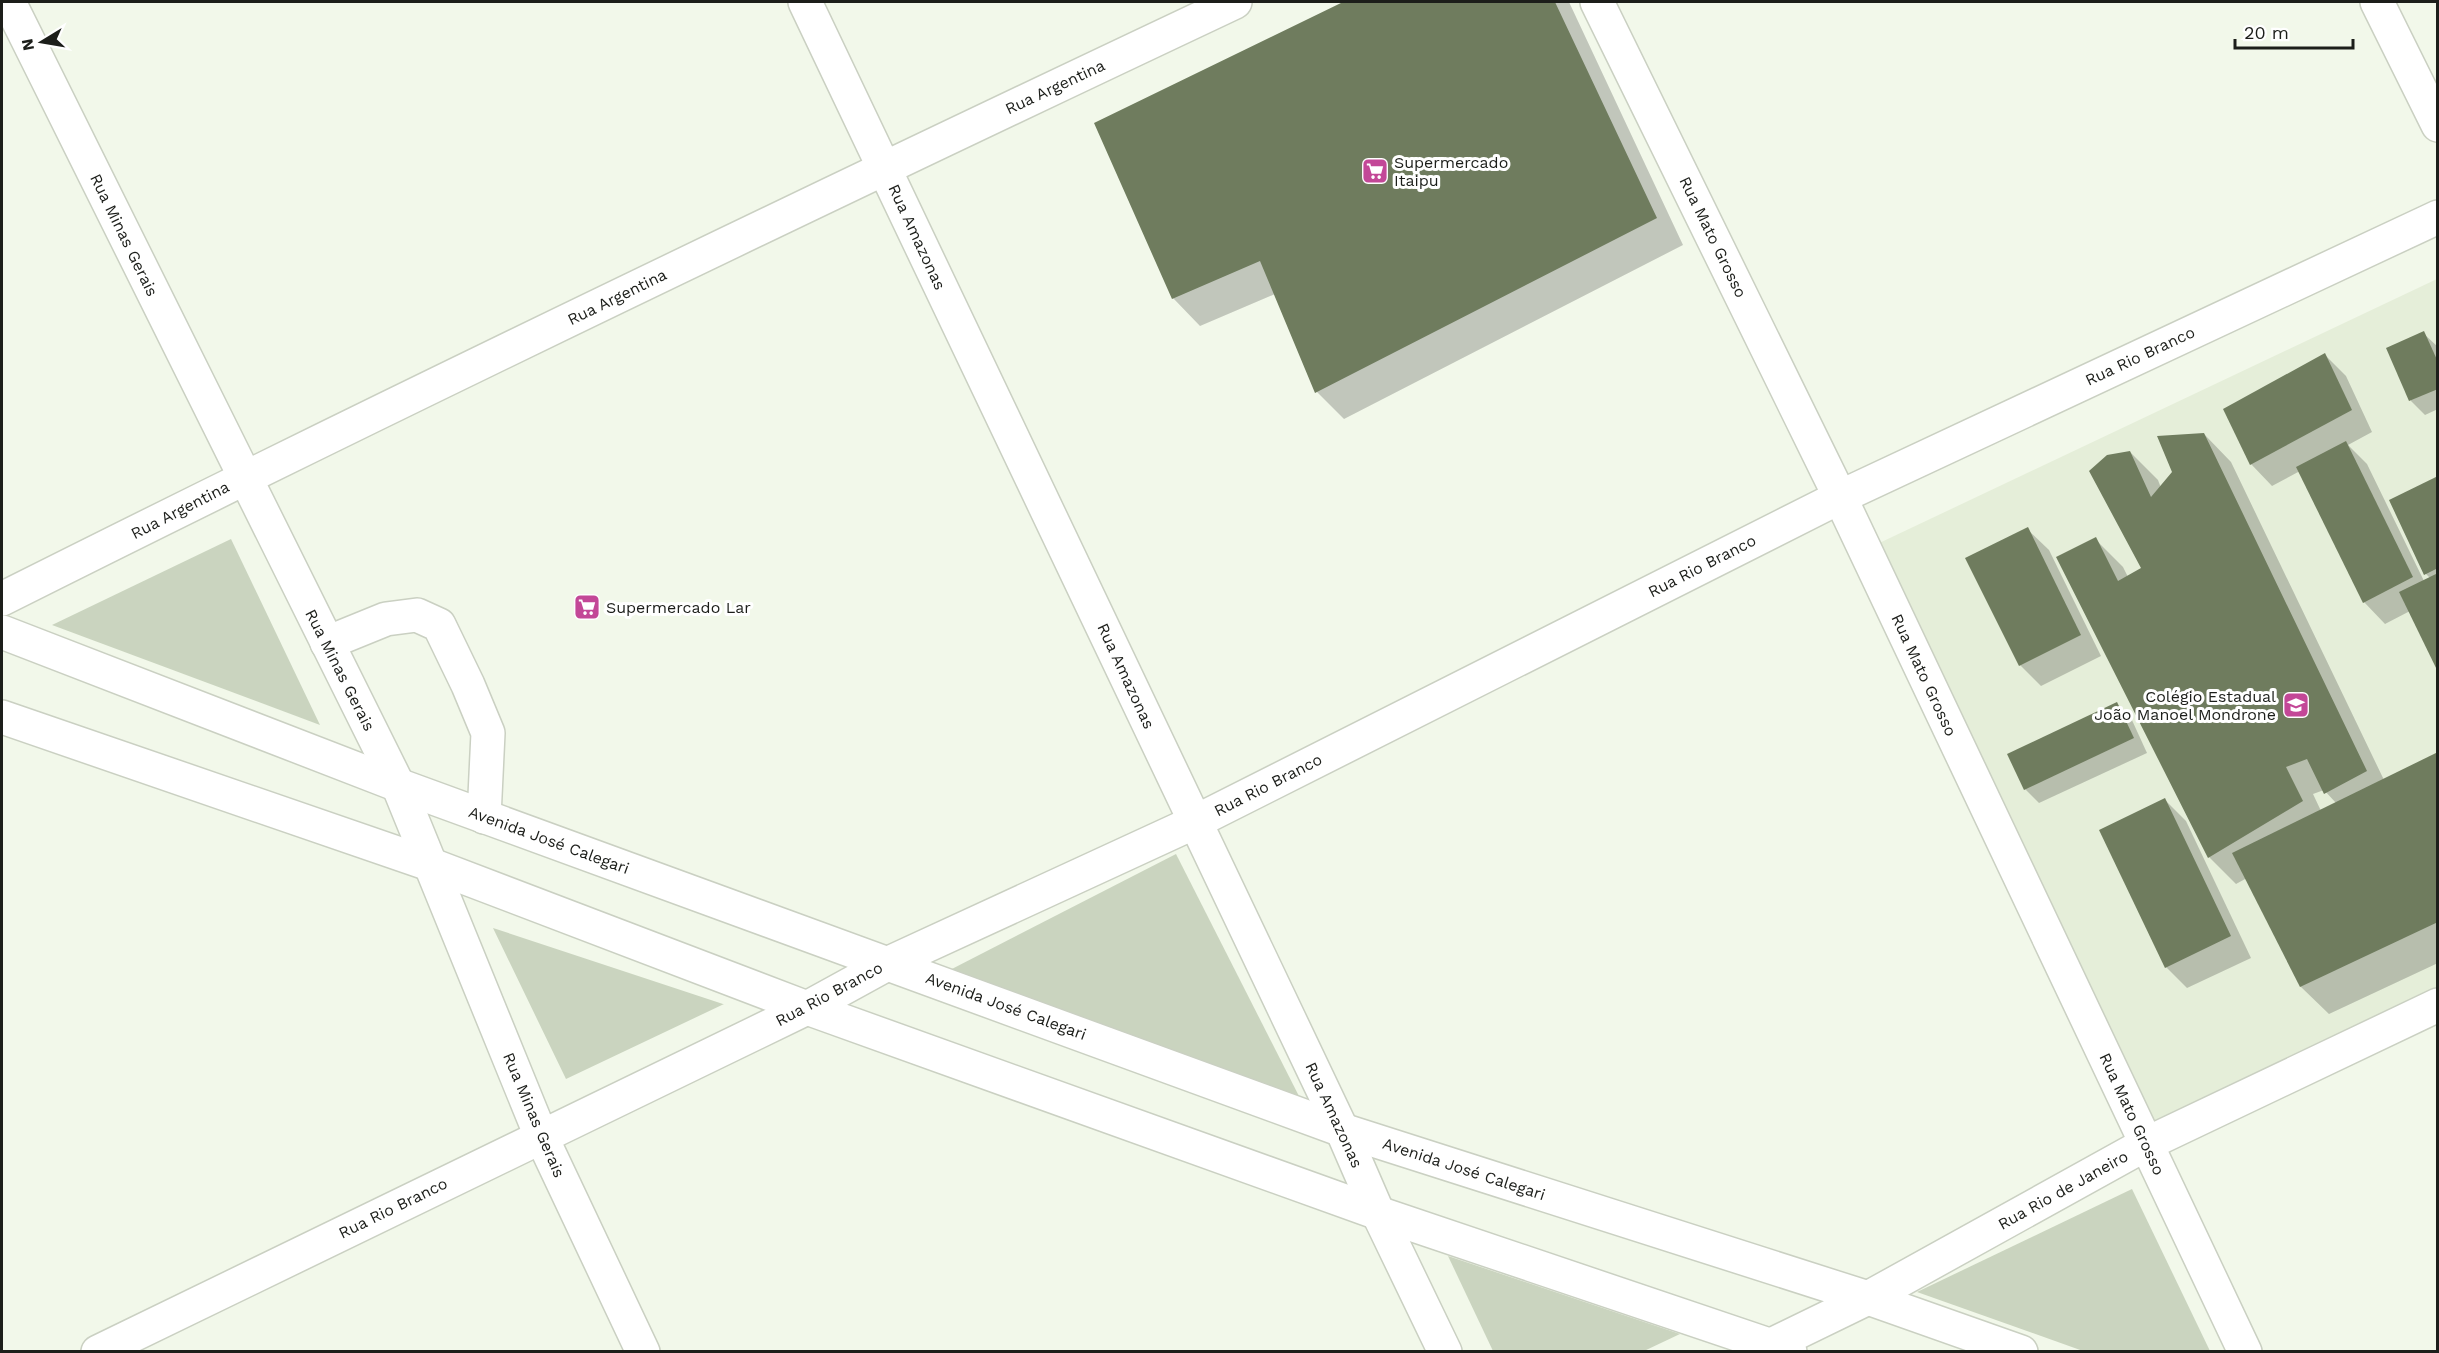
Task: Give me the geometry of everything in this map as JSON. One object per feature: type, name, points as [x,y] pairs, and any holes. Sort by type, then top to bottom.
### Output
[{"type":"street","name":"Rua Minas Gerais","points":[[9,2],[398,785],[541,1136],[643,1352]]},
{"type":"street","name":"Rua Amazonas","points":[[805,2],[1342,1130],[1378,1213],[1445,1352]]},
{"type":"street","name":"Rua Argentina","points":[[2,599],[244,478],[884,167],[1235,2]]},
{"type":"street","name":"Rua Mato Grosso","points":[[1597,2],[1840,497],[2245,1352]]},
{"type":"street","points":[[2377,2],[2438,125]]},
{"type":"street","name":"Rua Rio Branco","points":[[98,1352],[807,1008],[889,963],[1195,822],[1840,497],[2438,217]]},
{"type":"street","points":[[327,643],[386,619],[417,615],[439,625],[488,733],[484,817]]},
{"type":"street","name":"Avenida José Calegari","points":[[2,632],[484,817],[1342,1130],[1868,1298],[2021,1352]]},
{"type":"street","points":[[2,717],[429,864],[807,1008],[1378,1213],[1773,1349]]},
{"type":"street","name":"Rua Rio de Janeiro","points":[[1773,1349],[2146,1144],[2438,1005]]},
{"type":"shaded area","points":[[2437,279],[2437,994],[2148,1131],[1873,546]]},
{"type":"shaded area","points":[[231,539],[320,725],[52,625]]},
{"type":"shaded area","points":[[1176,854],[1304,1106],[946,972]]},
{"type":"shaded area","points":[[493,928],[723,1004],[724,1004],[566,1079]]},
{"type":"shaded area","points":[[2132,1189],[2210,1351],[2083,1351],[1917,1292]]},
{"type":"shaded area","points":[[1448,1256],[1680,1334],[1644,1351],[1493,1351]]},
{"type":"building","name":"Supermercado Itaipu","points":[[1343,2],[1555,2],[1657,218],[1315,393],[1260,261],[1172,299],[1094,123]]},
{"type":"building","points":[[2424,331],[2438,362],[2438,389],[2409,401],[2386,348]]},
{"type":"building","points":[[2325,353],[2352,410],[2250,465],[2223,409]]},
{"type":"building","points":[[2204,433],[2367,771],[2324,794],[2307,759],[2286,767],[2303,801],[2208,858],[2056,557],[2096,537],[2118,581],[2141,568],[2089,471],[2107,455],[2130,451],[2151,497],[2172,472],[2157,436]]},
{"type":"building","points":[[2346,441],[2413,577],[2363,603],[2296,467]]},
{"type":"building","points":[[2438,476],[2438,568],[2424,575],[2389,500]]},
{"type":"building","points":[[2028,527],[2081,635],[2019,666],[1965,558]]},
{"type":"building","points":[[2438,573],[2438,672],[2399,592]]},
{"type":"building","points":[[2117,702],[2134,738],[2024,790],[2007,754]]},
{"type":"building","points":[[2438,752],[2438,922],[2300,987],[2232,853]]},
{"type":"building","points":[[2165,798],[2231,936],[2165,968],[2099,830]]},
{"type":"place","name":"Supermercado Itaipu","points":[[1375,171]]},
{"type":"place","name":"Supermercado Lar","points":[[587,607]]},
{"type":"place","name":"Colégio Estadual João Manoel Mondrone","points":[[2296,705]]}]
